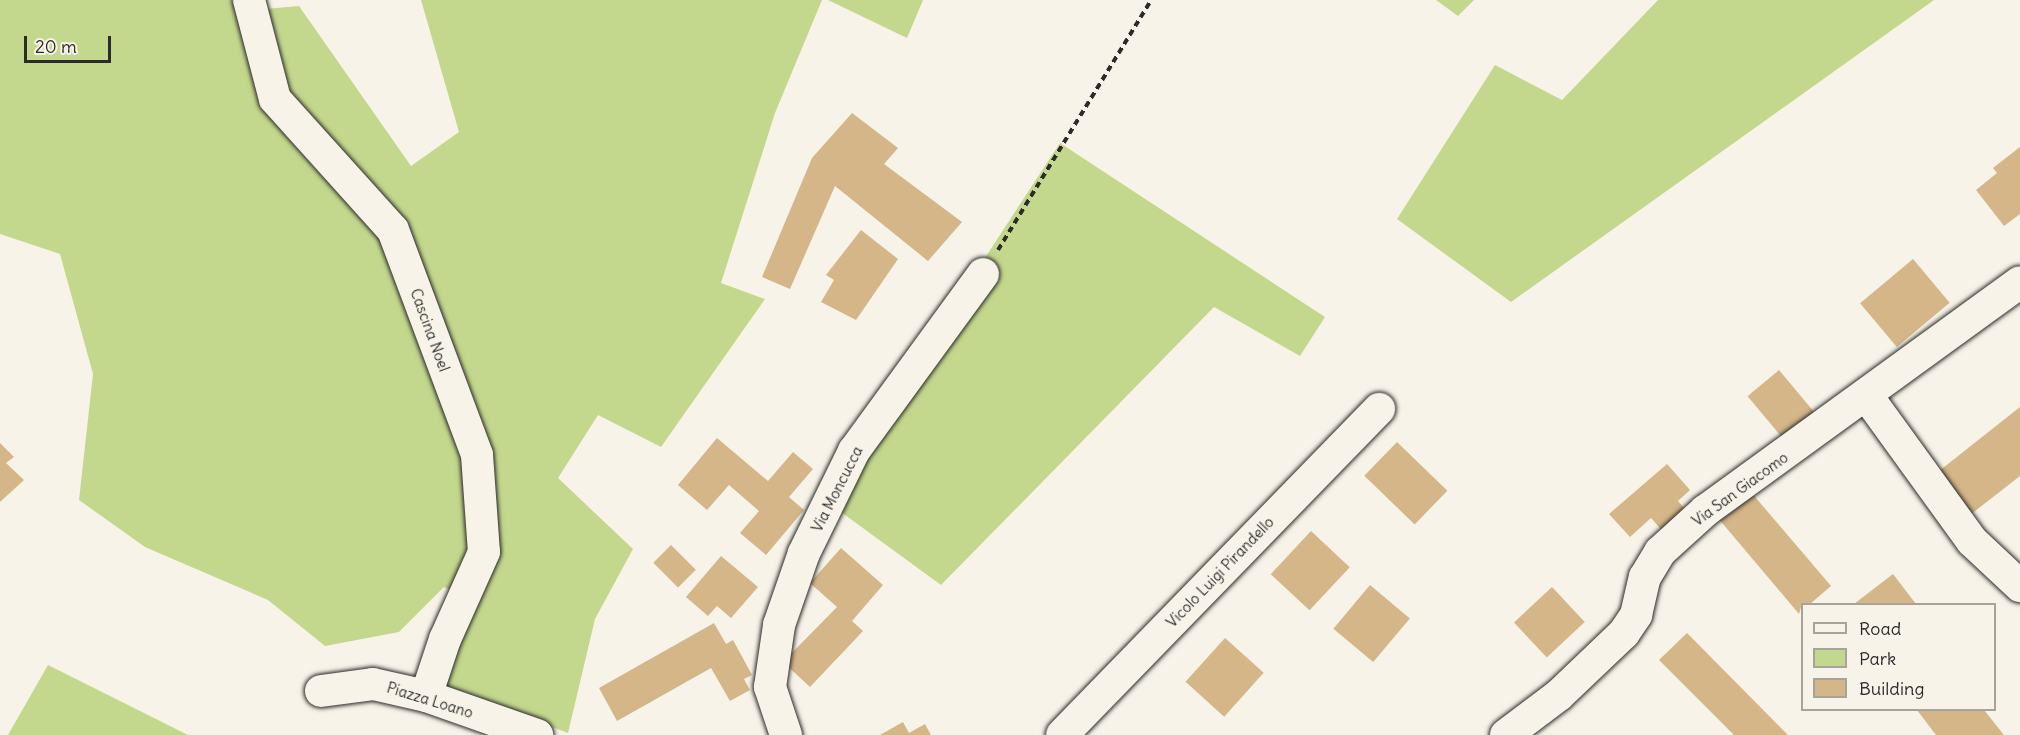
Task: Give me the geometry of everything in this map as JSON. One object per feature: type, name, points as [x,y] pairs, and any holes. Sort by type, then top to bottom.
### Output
[{"type":"street","name":"Cascina Noel","points":[[249,0],[275,99],[393,230],[477,455],[484,552],[445,639],[426,696]]},
{"type":"street","name":"Via Moncucca","points":[[786,735],[770,687],[779,625],[804,554],[854,451],[983,274]]},
{"type":"street","name":"Via San Giacomo","points":[[1506,735],[1559,695],[1609,648],[1636,615],[1645,577],[1660,552],[1705,511],[1867,396],[2020,282]]},
{"type":"street","points":[[1867,396],[1972,541],[2020,586]]},
{"type":"street","name":"Vicolo Luigi Pirandello","points":[[1062,735],[1379,410]]},
{"type":"street","name":"Piazza Loano","points":[[321,691],[374,684],[426,696],[537,735]]},
{"type":"path","points":[[983,274],[1151,0]]},
{"type":"green space","points":[[0,0],[246,0],[253,10],[299,6],[411,166],[459,132],[421,0],[822,0],[775,113],[721,283],[765,299],[661,447],[598,415],[558,478],[633,549],[595,619],[568,733],[442,686],[474,602],[444,587],[399,632],[325,646],[268,600],[145,547],[79,500],[93,374],[60,254],[0,234]]},
{"type":"green space","points":[[828,0],[923,0],[907,38]]},
{"type":"green space","points":[[1436,0],[1474,0],[1458,16]]},
{"type":"green space","points":[[1658,0],[1934,0],[1511,302],[1397,219],[1495,65],[1562,100]]},
{"type":"green space","points":[[1060,143],[1325,317],[1300,356],[1214,307],[941,585],[830,504],[894,397]]},
{"type":"green space","points":[[48,665],[188,735],[8,735]]},
{"type":"building","points":[[852,113],[898,148],[884,164],[962,222],[928,261],[835,186],[790,289],[762,277],[812,158]]},
{"type":"building","points":[[2020,147],[2020,214],[2004,226],[1976,190],[1997,173],[1993,168]]},
{"type":"building","points":[[861,230],[898,259],[856,320],[821,302],[834,280],[826,275]]},
{"type":"building","points":[[1913,259],[1950,303],[1897,347],[1860,303]]},
{"type":"building","points":[[1779,370],[1814,412],[1783,438],[1748,396]]},
{"type":"building","points":[[2020,407],[2020,476],[1961,522],[1929,479]]},
{"type":"building","points":[[717,438],[768,481],[793,452],[813,469],[789,497],[804,510],[766,555],[740,533],[759,511],[729,485],[707,510],[678,485]]},
{"type":"building","points":[[1397,442],[1447,491],[1415,524],[1364,476]]},
{"type":"building","points":[[0,443],[14,457],[6,463],[24,480],[0,502]]},
{"type":"building","points":[[1667,464],[1690,490],[1678,501],[1690,515],[1667,536],[1651,518],[1630,537],[1609,514]]},
{"type":"building","points":[[1750,491],[1831,586],[1811,603],[1801,603],[1799,614],[1718,518]]},
{"type":"building","points":[[1311,531],[1350,567],[1310,610],[1271,574]]},
{"type":"building","points":[[671,545],[696,570],[678,587],[653,563]]},
{"type":"building","points":[[841,548],[883,585],[852,621],[863,631],[810,687],[783,662],[837,607],[810,583]]},
{"type":"building","points":[[721,556],[758,587],[731,618],[717,606],[708,616],[686,597]]},
{"type":"building","points":[[1893,574],[1915,603],[1855,603]]},
{"type":"building","points":[[1370,585],[1410,618],[1373,662],[1333,629]]},
{"type":"building","points":[[1552,587],[1585,622],[1547,658],[1514,622]]},
{"type":"building","points":[[714,623],[726,644],[733,640],[752,675],[744,679],[750,690],[730,701],[711,668],[617,721],[599,688]]},
{"type":"building","points":[[1687,633],[1788,735],[1734,735],[1659,660]]},
{"type":"building","points":[[1225,638],[1264,673],[1224,717],[1186,682]]},
{"type":"building","points":[[1918,711],[1985,711],[2004,735],[1936,735]]},
{"type":"building","points":[[903,722],[909,733],[925,724],[931,735],[880,735]]}]
